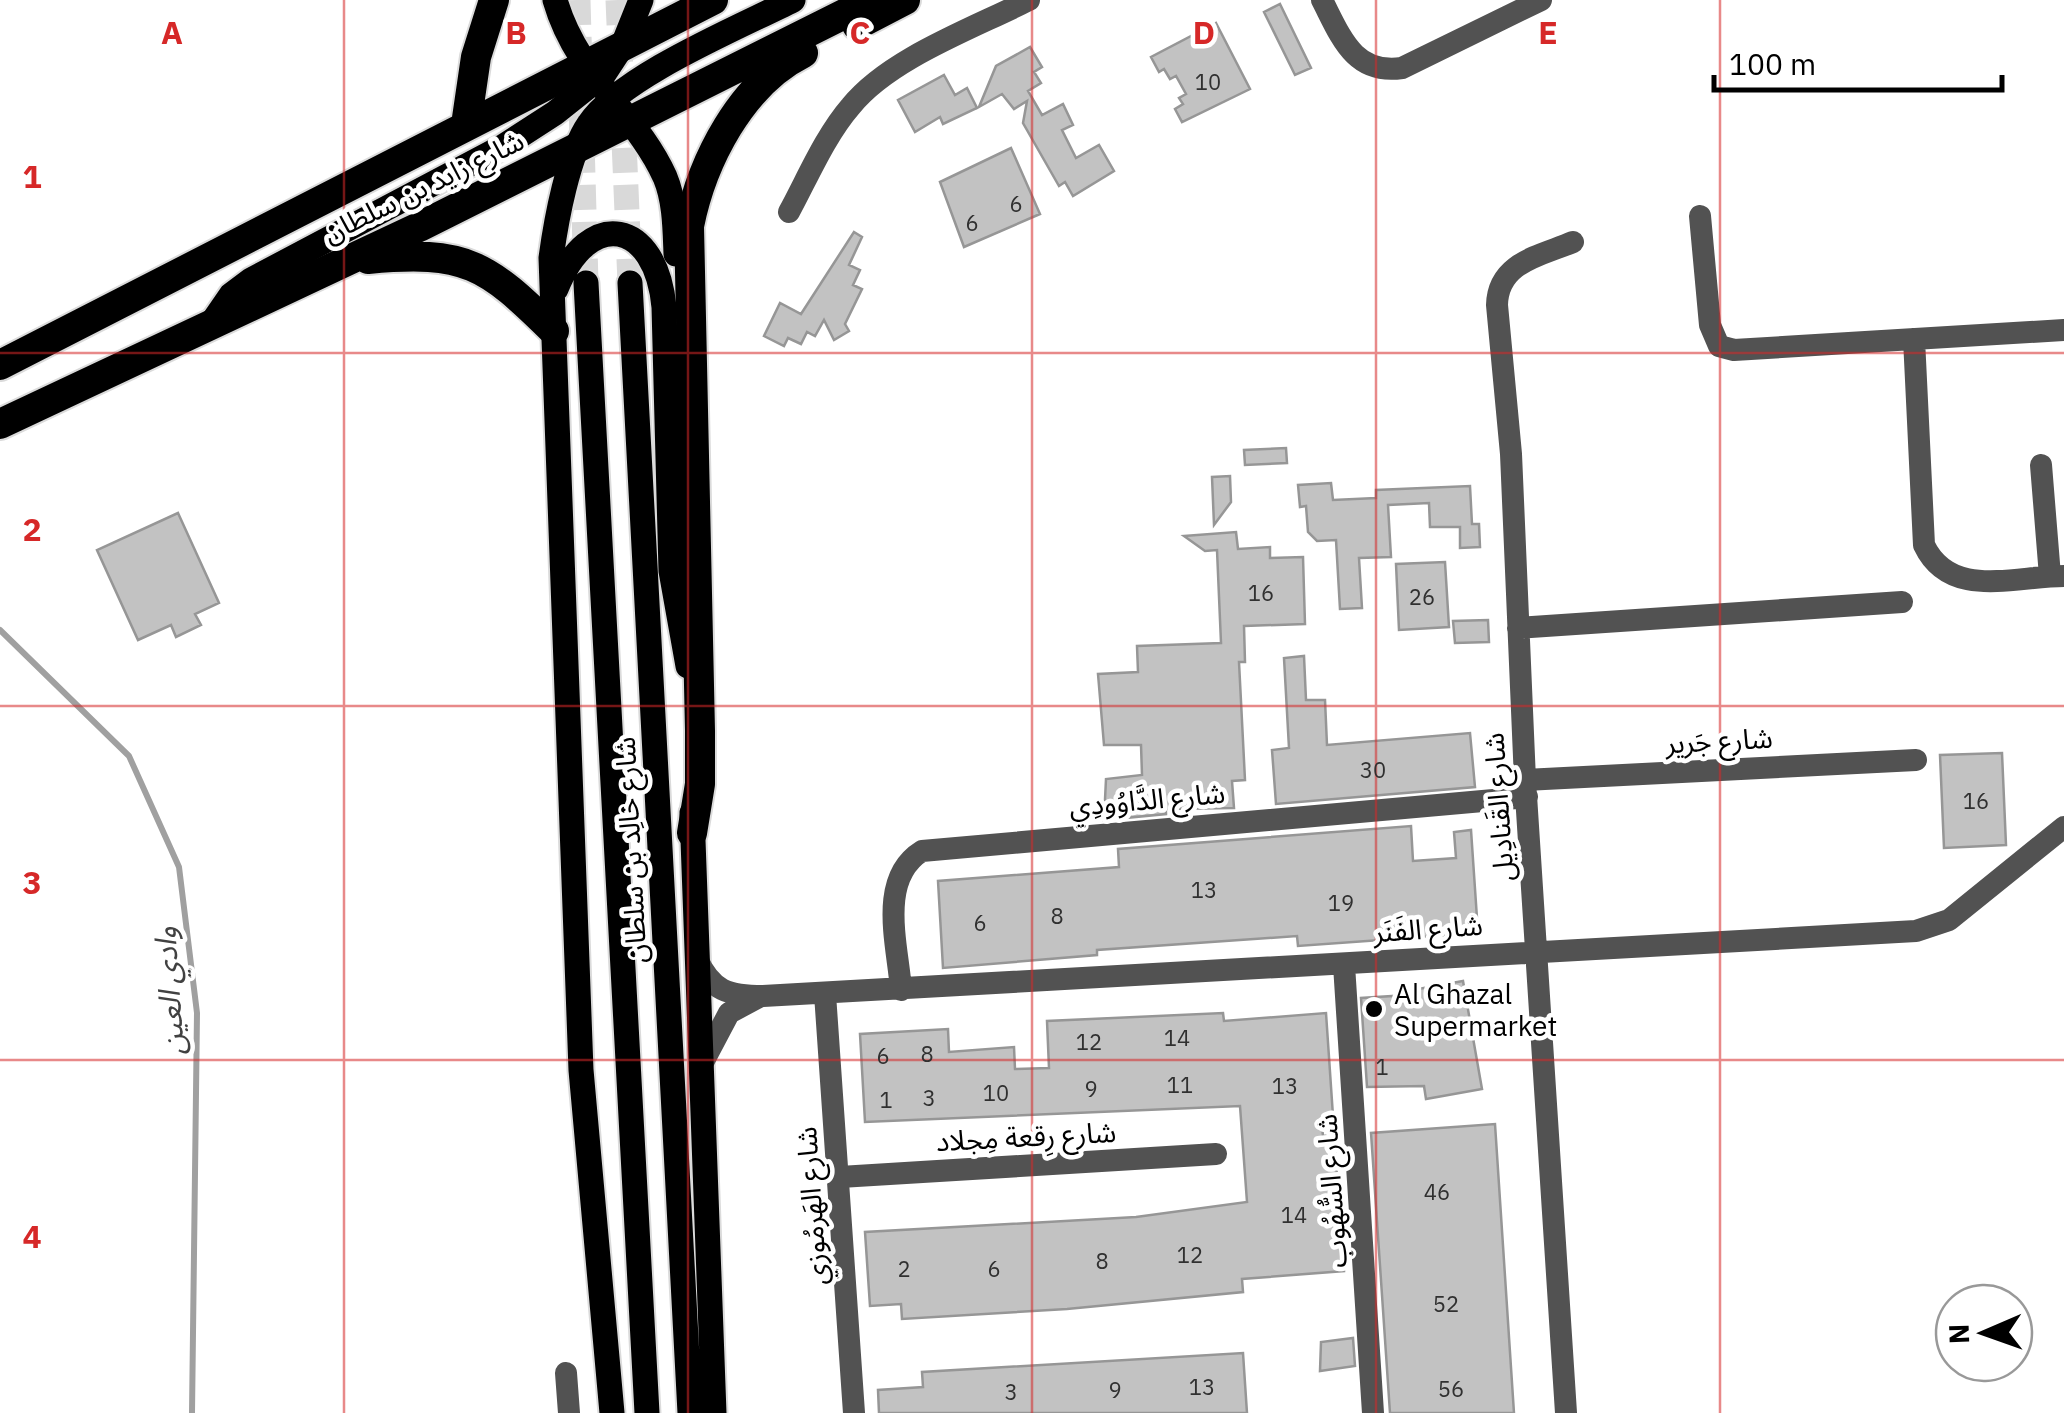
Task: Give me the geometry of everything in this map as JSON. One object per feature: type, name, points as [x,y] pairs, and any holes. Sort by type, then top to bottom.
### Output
[{"type":"highway","points":[[466,125],[476,56],[494,0]]},
{"type":"highway","name":"شارع زايد بن سلطان","points":[[0,424],[578,146],[623,45],[713,0]]},
{"type":"highway","name":"شارع زايد بن سلطان","points":[[0,365],[466,125],[604,92],[872,0]]},
{"type":"highway","points":[[692,833],[700,784],[689,226],[694,203],[726,133],[758,84],[791,59],[905,0]]},
{"type":"highway","points":[[345,261],[424,255],[473,264],[498,278],[554,331]]},
{"type":"main road","points":[[555,0],[604,92],[664,176],[674,221],[714,1413]]},
{"type":"main road","points":[[623,45],[641,0]]},
{"type":"main road","points":[[211,324],[231,295],[251,280],[604,92],[793,0]]},
{"type":"main road","points":[[578,146],[554,238],[553,299],[581,1070],[612,1413]]},
{"type":"main road","points":[[553,299],[571,256],[591,238],[617,234],[630,238],[651,254],[657,266],[664,307],[671,571],[688,666]]},
{"type":"main road","name":"شارع خالِد بن سلطان","points":[[630,283],[690,1413]]},
{"type":"main road","name":"شارع خالِد بن سلطان","points":[[586,284],[624,1045],[647,1413]]},
{"type":"main road","points":[[578,971],[636,1413]]},
{"type":"street","points":[[790,212],[842,117],[865,91],[892,70],[1029,0]]},
{"type":"street","points":[[1322,0],[1350,53],[1361,62],[1388,70],[1402,68],[1540,0]]},
{"type":"street","points":[[1700,216],[1710,325],[1719,346],[1734,350],[2064,330]]},
{"type":"street","name":"شارع القَنادِيل","points":[[1566,1413],[1526,789],[1511,454],[1497,290],[1510,269],[1573,242]]},
{"type":"street","points":[[1914,339],[1924,545],[1931,561],[1945,574],[1963,581],[2057,576],[2042,465]]},
{"type":"street","points":[[1518,628],[1902,602]]},
{"type":"street","name":"شارع جَرير","points":[[1526,789],[1916,760]]},
{"type":"street","name":"شارع الدَّاوُودِي","points":[[901,990],[896,882],[910,858],[922,851],[1526,789]]},
{"type":"street","name":"شارع الفَنَر","points":[[696,958],[707,980],[720,991],[763,996],[1916,931],[1949,920],[2064,828]]},
{"type":"street","name":"شارع السُّهُوب","points":[[1344,965],[1373,1413]]},
{"type":"street","name":"شارع الهَرمُوزي","points":[[825,994],[854,1413]]},
{"type":"street","points":[[701,1066],[729,1013],[763,996]]},
{"type":"street","name":"شارع رِقعة مِجلاد","points":[[840,1177],[1216,1154]]},
{"type":"street","points":[[566,1373],[569,1413]]},
{"type":"building","points":[[1280,4],[1311,68],[1295,75],[1264,12]]},
{"type":"building","points":[[1216,23],[1250,89],[1182,122],[1175,109],[1183,104],[1179,98],[1186,94],[1176,76],[1170,79],[1164,69],[1159,72],[1151,57]]},
{"type":"building","points":[[1030,47],[1042,67],[1034,72],[1041,83],[1028,91],[1042,115],[1063,104],[1073,125],[1062,130],[1076,158],[1099,145],[1114,171],[1073,196],[1065,182],[1059,186],[1023,123],[1027,101],[1014,109],[1002,94],[979,107],[996,66]]},
{"type":"building","points":[[944,75],[955,95],[967,88],[977,108],[943,124],[940,117],[915,132],[898,100]]},
{"type":"building","points":[[1011,148],[1040,214],[964,247],[940,182]]},
{"type":"building","points":[[854,232],[862,237],[849,265],[860,270],[853,285],[862,289],[845,324],[849,331],[834,340],[824,320],[815,336],[807,332],[801,344],[788,338],[784,346],[764,336],[780,303],[801,314]]},
{"type":"building","points":[[1286,448],[1287,463],[1245,465],[1244,450]]},
{"type":"building","points":[[1230,476],[1231,502],[1214,525],[1212,477]]},
{"type":"building","points":[[1331,483],[1333,500],[1376,498],[1376,490],[1470,486],[1472,524],[1479,524],[1480,547],[1460,548],[1460,527],[1430,527],[1429,503],[1388,505],[1391,557],[1359,558],[1362,608],[1340,609],[1336,540],[1317,541],[1308,532],[1306,506],[1300,507],[1298,485]]},
{"type":"building","points":[[178,513],[219,603],[195,614],[201,625],[176,637],[171,625],[138,640],[97,550]]},
{"type":"building","points":[[1236,532],[1238,549],[1270,547],[1270,558],[1303,557],[1305,624],[1244,626],[1245,662],[1239,662],[1245,780],[1232,781],[1234,808],[1166,809],[1166,814],[1104,820],[1106,779],[1142,775],[1141,745],[1104,745],[1098,674],[1138,672],[1137,646],[1221,643],[1217,550],[1205,551],[1184,536]]},
{"type":"building","points":[[1445,562],[1449,627],[1399,630],[1396,564]]},
{"type":"building","points":[[1488,620],[1489,642],[1455,643],[1453,621]]},
{"type":"building","points":[[1304,656],[1306,700],[1325,700],[1327,745],[1470,733],[1475,787],[1276,804],[1272,750],[1289,748],[1284,658]]},
{"type":"building","points":[[2002,753],[2006,845],[1944,848],[1940,755]]},
{"type":"building","points":[[1411,826],[1413,861],[1456,858],[1454,832],[1471,830],[1478,933],[1298,946],[1297,936],[1097,950],[1097,955],[943,968],[938,881],[1119,867],[1118,849]]},
{"type":"building","points":[[1463,981],[1482,1089],[1426,1099],[1424,1086],[1367,1087],[1361,998],[1408,995],[1407,991]]},
{"type":"building","points":[[1223,1013],[1224,1021],[1326,1013],[1333,1116],[1321,1118],[1323,1136],[1334,1135],[1344,1271],[1242,1279],[1243,1292],[1067,1309],[902,1319],[901,1304],[870,1306],[865,1232],[1136,1217],[1247,1202],[1240,1106],[865,1122],[860,1034],[948,1029],[949,1052],[1014,1047],[1015,1069],[1049,1068],[1047,1021]]},
{"type":"building","points":[[1495,1124],[1514,1413],[1390,1413],[1371,1133]]},
{"type":"building","points":[[1353,1338],[1355,1366],[1320,1371],[1321,1342]]},
{"type":"building","points":[[1243,1353],[1247,1413],[879,1413],[878,1390],[923,1387],[922,1372]]},
{"type":"waterway","name":"وادي العين","points":[[0,630],[129,756],[179,867],[197,1013],[192,1413]]},
{"type":"tunnel","points":[[578,0],[586,283]]},
{"type":"tunnel","points":[[618,0],[630,283]]},
{"type":"place","name":"Al Ghazal Supermarket","points":[[1374,1009]]}]
